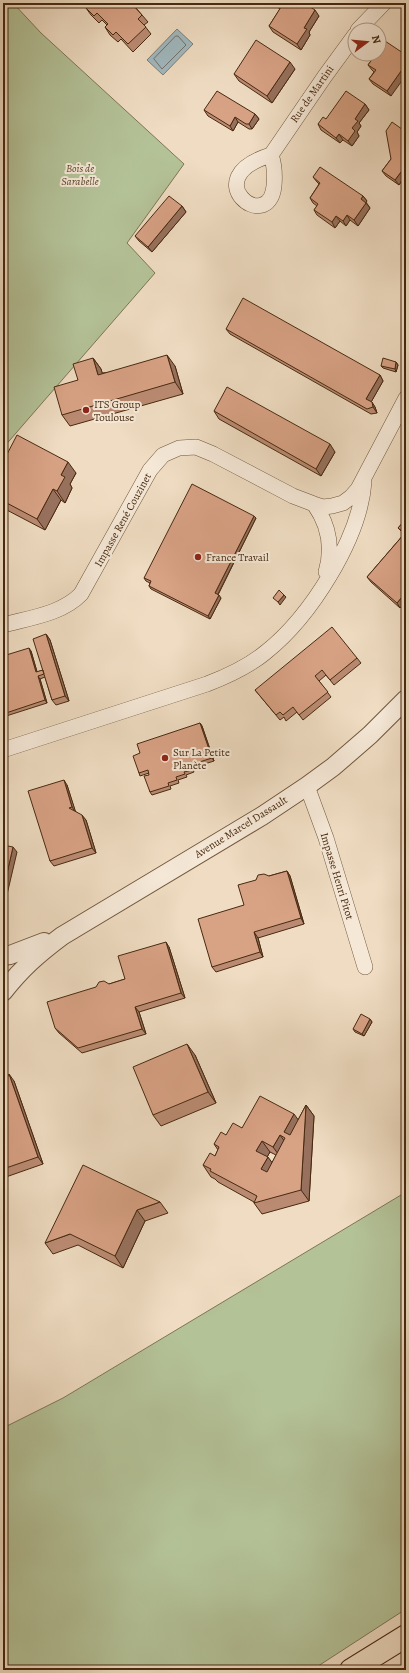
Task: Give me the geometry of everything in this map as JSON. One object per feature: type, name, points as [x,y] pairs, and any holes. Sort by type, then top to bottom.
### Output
[{"type":"highway","points":[[351,1670],[406,1636]]},
{"type":"street","points":[[366,22],[384,3]]},
{"type":"street","name":"Rue de Martini","points":[[271,156],[347,46]]},
{"type":"street","name":"Impasse René Couzinet","points":[[3,625],[56,610],[76,599],[86,588],[150,470],[163,455],[179,448],[196,447],[213,454],[293,496],[323,507],[332,506],[343,503],[351,497],[365,479],[406,398]]},
{"type":"street","name":"Impasse René Couzinet","points":[[3,750],[207,684],[250,664],[279,642],[305,613],[331,574],[350,538],[359,513],[365,479]]},
{"type":"street","name":"Impasse René Couzinet","points":[[314,504],[322,514],[330,542],[330,556],[326,571],[316,595]]},
{"type":"street","name":"Avenue Marcel Dassault","points":[[3,992],[18,973],[33,958],[62,936],[262,816],[308,786],[333,767],[370,735],[406,699]]},
{"type":"street","name":"Impasse Henri Pitot","points":[[308,786],[326,838],[365,967]]},
{"type":"street","name":"Avenue Marcel Dassault","points":[[3,956],[10,955],[62,936]]},
{"type":"green space","name":"Bois de Sarabelle","points":[[6,3],[13,3],[41,33],[184,164],[127,243],[155,273],[3,448],[3,7]]},
{"type":"green space","points":[[406,1192],[406,1609],[312,1670],[3,1670],[3,1428],[63,1398]]},
{"type":"water","points":[[177,29],[193,44],[163,75],[147,60]]},
{"type":"building","points":[[87,3],[131,3],[142,15],[138,19],[146,27],[128,44],[116,32],[113,35],[105,27],[108,24],[97,13],[94,16],[86,8],[89,5]]},
{"type":"building","points":[[276,3],[304,3],[315,10],[304,28],[307,29],[297,44],[269,26],[281,7]]},
{"type":"building","points":[[256,40],[290,62],[267,96],[234,74]]},
{"type":"building","points":[[387,42],[406,55],[406,64],[387,91],[369,79],[376,70],[368,65],[370,62],[387,62]]},
{"type":"building","points":[[217,91],[255,114],[249,124],[246,124],[235,117],[230,126],[204,110]]},
{"type":"building","points":[[346,91],[365,104],[355,119],[358,121],[352,128],[355,131],[348,141],[339,134],[336,138],[318,124],[323,117],[326,119]]},
{"type":"building","points":[[392,122],[406,132],[406,176],[401,172],[395,180],[382,171],[391,159],[386,131]]},
{"type":"building","points":[[320,167],[363,196],[361,199],[366,203],[354,220],[347,215],[343,221],[336,216],[332,222],[314,210],[318,204],[310,198],[320,183],[313,177]]},
{"type":"building","points":[[169,196],[182,206],[148,247],[135,236]]},
{"type":"building","points":[[243,298],[380,375],[366,399],[372,402],[373,407],[367,409],[226,329]]},
{"type":"building","points":[[167,355],[175,382],[62,415],[54,387],[78,380],[73,364],[93,358],[98,375]]},
{"type":"building","points":[[383,358],[396,362],[395,369],[381,366]]},
{"type":"building","points":[[227,387],[330,444],[316,469],[214,411]]},
{"type":"building","points":[[17,435],[68,462],[61,475],[65,477],[57,491],[53,489],[37,519],[3,501],[3,462]]},
{"type":"building","name":"France Travail","points":[[192,484],[254,516],[215,593],[219,595],[208,616],[149,586],[151,581],[144,578]]},
{"type":"building","points":[[406,519],[406,592],[397,603],[367,577],[405,533],[398,528]]},
{"type":"building","points":[[279,590],[284,595],[278,602],[273,598]]},
{"type":"building","points":[[332,627],[357,658],[330,680],[322,670],[315,676],[328,692],[299,715],[293,707],[283,715],[280,712],[276,715],[255,690]]},
{"type":"building","points":[[46,634],[65,696],[52,700],[33,639]]},
{"type":"building","points":[[29,648],[36,672],[43,670],[44,674],[38,676],[45,700],[3,714],[3,656]]},
{"type":"building","points":[[200,723],[212,758],[190,765],[192,770],[184,772],[185,774],[176,777],[177,780],[168,783],[169,786],[150,792],[144,776],[149,775],[148,770],[139,773],[133,756],[140,753],[137,744]]},
{"type":"building","points":[[64,780],[72,807],[69,808],[82,815],[92,848],[50,861],[28,791]]},
{"type":"building","points":[[406,836],[406,850],[402,837]]},
{"type":"building","points":[[3,845],[13,847],[3,891]]},
{"type":"building","points":[[287,871],[301,918],[254,932],[260,952],[212,967],[198,919],[244,905],[238,885],[256,880],[258,875],[264,874],[269,876]]},
{"type":"building","points":[[166,942],[181,993],[135,1007],[142,1029],[78,1048],[55,1028],[47,1002],[96,987],[99,982],[104,981],[109,984],[125,979],[118,956]]},
{"type":"building","points":[[361,1014],[370,1019],[362,1034],[353,1029]]},
{"type":"building","points":[[187,1044],[208,1092],[153,1115],[133,1067]]},
{"type":"building","points":[[9,1074],[38,1157],[3,1169],[3,1086]]},
{"type":"building","points":[[260,1096],[294,1114],[284,1132],[290,1135],[306,1105],[301,1190],[254,1203],[257,1196],[210,1171],[211,1169],[203,1165],[210,1153],[215,1156],[219,1147],[214,1144],[221,1132],[226,1135],[233,1123],[242,1128]],"holes":[[[280,1135],[285,1138],[267,1172],[261,1169],[268,1157],[256,1151],[262,1141],[273,1147]]]},
{"type":"building","points":[[83,1165],[160,1202],[137,1210],[115,1256],[70,1234],[45,1243]]},
{"type":"place","name":"ITS Group Toulouse","points":[[86,410]]},
{"type":"place","name":"France Travail","points":[[198,557]]},
{"type":"place","name":"Sur La Petite Planète","points":[[165,758]]}]
